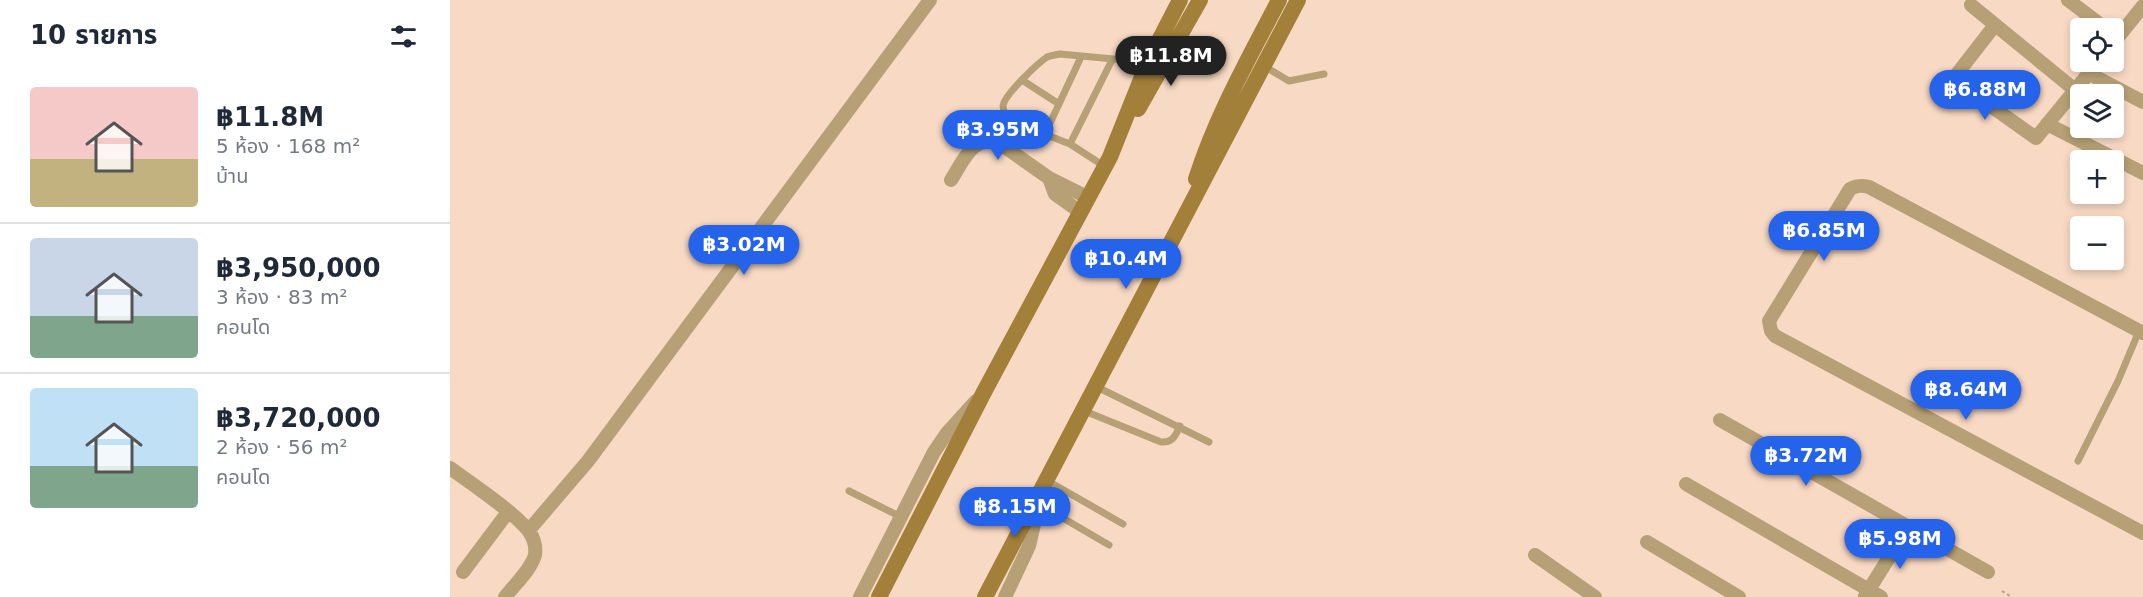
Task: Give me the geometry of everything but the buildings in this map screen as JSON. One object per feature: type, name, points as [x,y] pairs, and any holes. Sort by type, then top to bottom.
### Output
[{"type":"main road","points":[[1107,161],[1148,62],[1180,0]]},
{"type":"main road","points":[[879,597],[1083,204],[1200,0]]},
{"type":"main road","points":[[1182,220],[1203,155],[1279,0]]},
{"type":"main road","points":[[985,597],[1298,0]]},
{"type":"street","points":[[529,530],[595,451],[930,0]]},
{"type":"street","points":[[2068,0],[2092,18]]},
{"type":"street","points":[[1971,5],[2070,86]]},
{"type":"street","points":[[2124,28],[2143,6]]},
{"type":"street","points":[[1943,92],[1995,25]]},
{"type":"street","points":[[2080,84],[2088,73],[2143,102]]},
{"type":"street","points":[[1953,79],[2036,138],[2070,96]]},
{"type":"street","points":[[2047,124],[2143,173]]},
{"type":"street","points":[[951,180],[976,144],[993,141],[1049,178],[1055,194],[1083,204]]},
{"type":"street","points":[[2141,332],[1863,185],[1850,189],[1769,321],[1769,326],[1775,336],[2143,533]]},
{"type":"street","points":[[860,597],[934,452],[947,433],[984,392]]},
{"type":"street","points":[[1720,420],[1988,572]]},
{"type":"street","points":[[450,468],[529,530],[535,546],[535,555],[505,597]]},
{"type":"street","points":[[1005,597],[1029,546],[1044,482]]},
{"type":"street","points":[[1686,484],[1871,595],[1908,527]]},
{"type":"street","points":[[463,572],[508,512]]},
{"type":"street","points":[[1647,542],[1739,597]]},
{"type":"street","points":[[1535,555],[1595,597]]},
{"type":"lane","points":[[1107,161],[1013,122],[1003,110],[1005,99],[1049,56],[1060,54],[1148,62]]},
{"type":"lane","points":[[1044,136],[1081,57]]},
{"type":"lane","points":[[1070,144],[1112,60]]},
{"type":"lane","points":[[1264,66],[1289,81],[1324,74]]},
{"type":"lane","points":[[1023,80],[1059,104]]},
{"type":"lane","points":[[2078,461],[2141,332]]},
{"type":"lane","points":[[1095,386],[1209,442]]},
{"type":"lane","points":[[1082,410],[1167,443],[1172,440],[1180,426]]},
{"type":"lane","points":[[1044,482],[1124,524]]},
{"type":"lane","points":[[849,491],[901,517]]},
{"type":"lane","points":[[1039,504],[1109,545]]},
{"type":"path","points":[[2002,591],[2012,597]]}]
